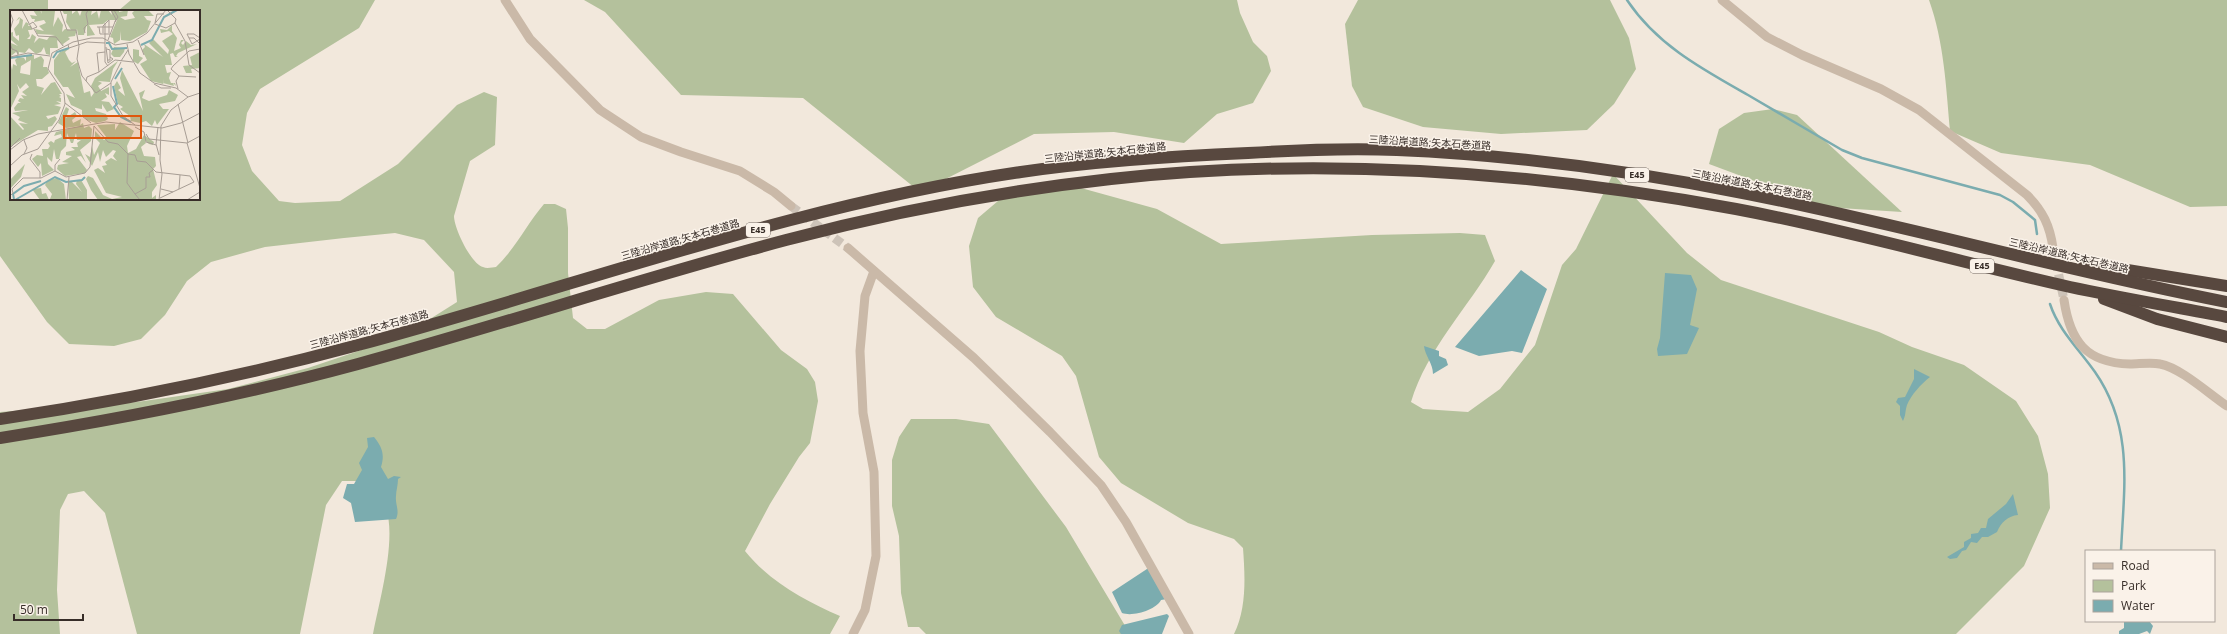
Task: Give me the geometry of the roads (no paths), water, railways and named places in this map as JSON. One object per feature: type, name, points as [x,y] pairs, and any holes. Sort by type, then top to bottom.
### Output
[{"type":"highway","name":"三陸沿岸道路;矢本石巻道路","points":[[0,419],[102,404],[193,386],[357,346],[726,238],[908,191],[1021,172],[1114,161],[1220,154],[1307,150],[1393,150],[1532,160],[1743,193],[2227,302]]},
{"type":"highway","name":"E45","points":[[0,438],[105,421],[288,382],[488,327],[789,239],[917,210],[1023,190],[1116,178],[1308,168],[1393,168],[1529,178],[1600,187],[1739,209],[2072,287],[2227,317]]},
{"type":"highway","points":[[1941,238],[2227,286]]},
{"type":"highway","points":[[2072,287],[2157,319],[2227,337]]},
{"type":"street","points":[[505,0],[530,39],[600,110],[641,136],[681,152],[740,171],[774,192],[791,206]]},
{"type":"street","points":[[1722,0],[1767,37],[1802,55],[1881,89],[1919,110],[1934,121],[2038,206],[2051,232],[2053,248]]},
{"type":"street","points":[[848,248],[974,358],[1050,432],[1101,485],[1126,522],[1189,634]]},
{"type":"street","points":[[853,634],[865,610],[876,556],[874,472],[863,413],[860,351],[865,296],[874,271]]},
{"type":"street","points":[[2064,300],[2066,316],[2072,332],[2086,352],[2108,361],[2128,364],[2160,364],[2178,372],[2227,406]]},
{"type":"water","points":[[1521,270],[1547,289],[1522,353],[1512,351],[1479,356],[1455,347]]},
{"type":"water","points":[[1665,273],[1691,275],[1697,289],[1690,325],[1699,328],[1687,354],[1658,356],[1657,349],[1660,338]]},
{"type":"water","points":[[1424,346],[1439,351],[1439,356],[1446,359],[1448,365],[1433,374],[1432,366]]},
{"type":"water","points":[[1914,369],[1930,377],[1911,397],[1907,405],[1903,421],[1900,415],[1900,406],[1896,402],[1898,398],[1905,397],[1914,379]]},
{"type":"water","points":[[374,437],[383,454],[381,467],[388,479],[394,476],[401,477],[398,479],[396,494],[397,516],[396,519],[355,522],[351,503],[343,498],[347,484],[354,484],[362,470],[359,463],[368,447],[367,438]]},
{"type":"water","points":[[2013,494],[2018,515],[2005,520],[1997,532],[1988,537],[1982,537],[1977,543],[1971,542],[1966,550],[1962,551],[1957,558],[1950,559],[1947,557],[1964,547],[1964,542],[1971,538],[1971,534],[1978,533],[1981,528],[1986,528],[1988,519],[2006,504]]},
{"type":"water","points":[[1150,567],[1167,599],[1161,600],[1154,607],[1144,612],[1132,614],[1122,613],[1112,592]]},
{"type":"water","points":[[1167,614],[1169,616],[1162,634],[1121,634],[1119,631],[1122,625]]},
{"type":"water","points":[[2124,622],[2150,622],[2153,626],[2150,634],[2147,631],[2139,634],[2119,634],[2119,631],[2124,628]]},
{"type":"waterway","points":[[1627,0],[1652,30],[1682,55],[1714,76],[1842,150],[1862,158],[2000,195],[2013,202],[2035,220],[2037,234]]},
{"type":"waterway","points":[[2050,304],[2064,331],[2095,372],[2107,393],[2116,415],[2124,458],[2124,504],[2121,550]]},
{"type":"tunnel","points":[[791,206],[848,248]]},
{"type":"tunnel","points":[[2053,248],[2064,300]]}]
